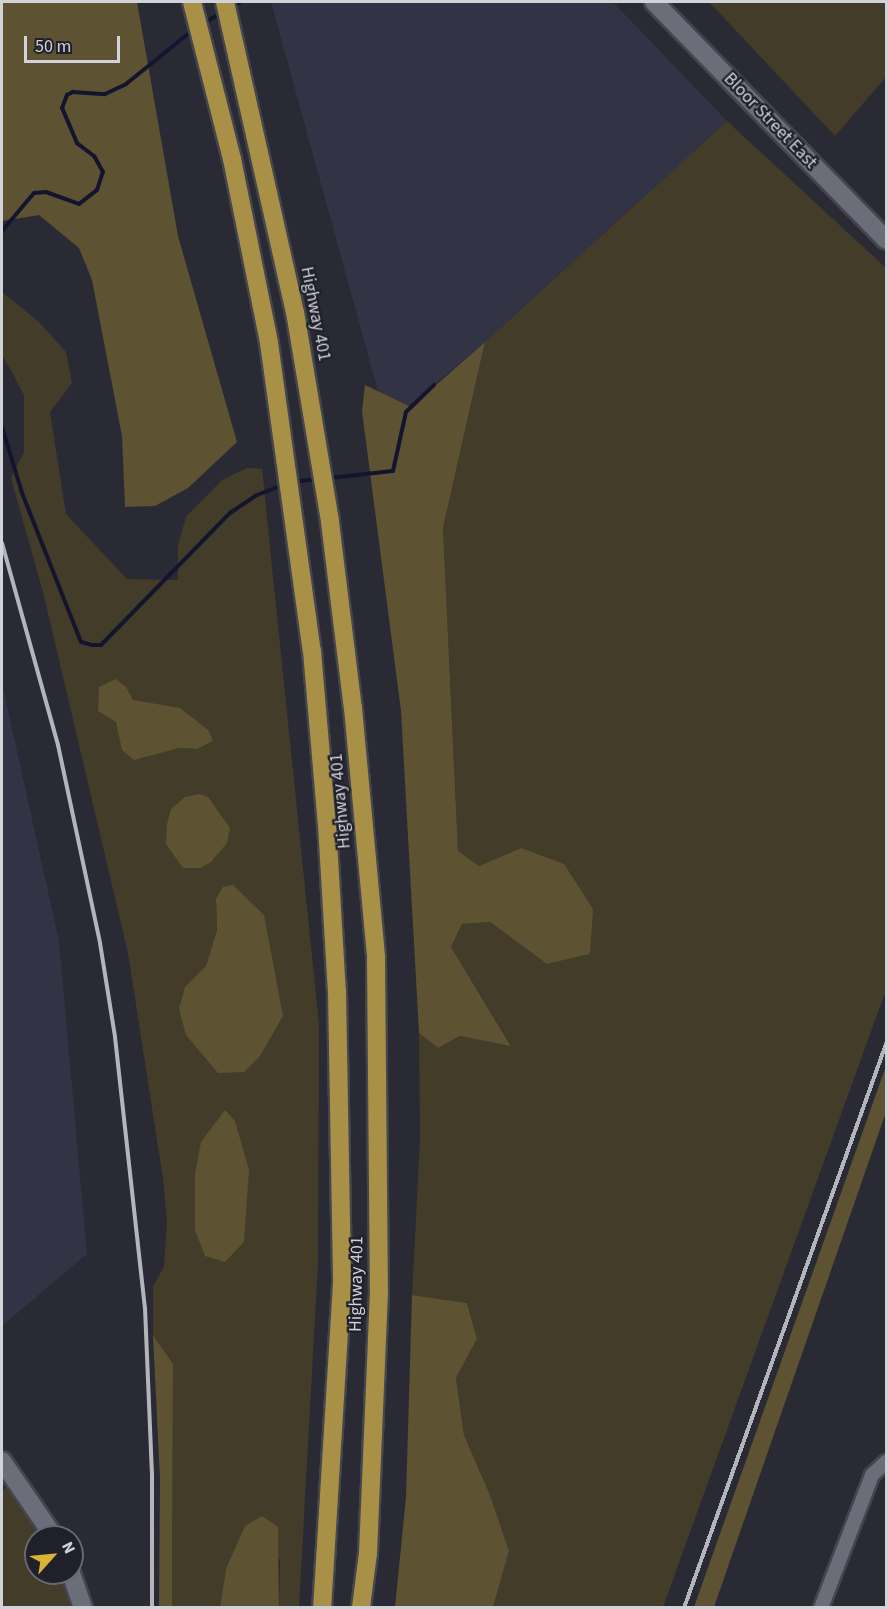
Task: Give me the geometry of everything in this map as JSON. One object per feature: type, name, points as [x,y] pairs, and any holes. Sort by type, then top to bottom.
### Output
[{"type":"highway","name":"Highway 401","points":[[192,2],[204,40],[269,343],[312,651],[327,825],[338,991],[342,1283],[322,1608]]},
{"type":"highway","name":"Highway 401","points":[[225,2],[295,312],[330,522],[353,708],[376,958],[379,1292],[368,1553],[362,1608]]},
{"type":"main road","name":"Bloor Street East","points":[[654,2],[886,240]]},
{"type":"main road","points":[[2,1461],[46,1525]]},
{"type":"main road","points":[[75,1585],[83,1608]]},
{"type":"street","points":[[821,1608],[872,1475],[886,1462]]},
{"type":"shaded area","points":[[2,2],[137,2],[178,236],[237,442],[188,488],[155,506],[125,507],[122,436],[92,280],[79,248],[39,215],[2,221]]},
{"type":"shaded area","points":[[271,2],[613,2],[727,121],[485,342],[387,424]]},
{"type":"shaded area","points":[[709,2],[886,2],[886,77],[835,136]]},
{"type":"shaded area","points":[[727,121],[886,268],[886,990],[663,1607],[493,1607],[509,1551],[490,1495],[464,1435],[456,1378],[477,1339],[467,1303],[412,1295],[420,1139],[419,1033],[438,1048],[460,1036],[511,1045],[451,947],[462,924],[490,922],[547,964],[590,954],[521,848],[479,866],[458,851],[443,528],[485,342]]},
{"type":"shaded area","points":[[2,292],[39,322],[66,352],[72,383],[50,412],[66,514],[127,579],[178,580],[178,545],[186,517],[222,480],[247,468],[262,469],[319,1024],[318,1263],[299,1607],[279,1607],[280,1559],[226,1569],[220,1607],[172,1607],[173,1364],[153,1335],[153,1286],[164,1267],[167,1221],[163,1179],[128,953],[43,592],[11,478],[24,452],[24,395],[2,354]],"holes":[[[153,706],[161,707],[197,749],[179,748]],[[216,899],[244,1072],[197,976],[206,966],[217,930]]]},
{"type":"shaded area","points":[[485,342],[443,528],[458,851],[479,866],[521,848],[564,864],[593,909],[590,954],[547,964],[490,922],[462,924],[451,947],[511,1046],[460,1036],[438,1048],[419,1033],[401,711],[362,411],[365,385],[411,407]]},
{"type":"shaded area","points":[[116,679],[126,687],[133,700],[180,708],[208,730],[213,741],[197,749],[179,748],[134,760],[122,750],[116,722],[98,711],[99,687]]},
{"type":"shaded area","points":[[2,683],[59,941],[87,1254],[2,1326]]},
{"type":"shaded area","points":[[199,794],[208,797],[230,828],[227,843],[211,862],[200,868],[183,868],[166,844],[167,824],[171,809],[185,797]]},
{"type":"shaded area","points":[[233,885],[264,915],[283,1016],[260,1056],[244,1072],[218,1073],[186,1035],[179,1009],[185,987],[206,966],[217,930],[216,899],[223,887]]},
{"type":"shaded area","points":[[886,1066],[886,1112],[714,1607],[694,1607]]},
{"type":"shaded area","points":[[225,1110],[235,1121],[249,1170],[244,1242],[225,1262],[205,1256],[195,1230],[195,1174],[201,1142]]},
{"type":"shaded area","points":[[412,1295],[467,1303],[477,1339],[456,1378],[464,1435],[490,1495],[509,1551],[493,1607],[395,1607],[406,1497]]},
{"type":"shaded area","points":[[153,1335],[173,1364],[172,1607],[159,1607],[160,1479]]},
{"type":"shaded area","points":[[10,1484],[37,1525],[24,1525],[24,1585],[65,1585],[73,1607],[2,1608],[2,1491]]},
{"type":"shaded area","points":[[262,1516],[278,1527],[279,1607],[220,1607],[226,1569],[245,1526]]},
{"type":"waterway","points":[[231,7],[240,2]]},
{"type":"waterway","points":[[202,24],[222,13]]},
{"type":"waterway","points":[[2,231],[34,193],[46,192],[79,204],[97,190],[103,172],[94,156],[77,143],[62,108],[67,95],[73,92],[105,94],[126,84],[193,30]]},
{"type":"waterway","points":[[329,478],[393,471],[406,412],[434,385]]},
{"type":"waterway","points":[[2,427],[22,493],[81,642],[92,645],[101,645],[230,513],[257,495],[283,485]]},
{"type":"waterway","points":[[293,482],[319,479]]},
{"type":"railway","points":[[2,543],[58,745],[100,943],[115,1037],[145,1308],[152,1473],[152,1608]]},
{"type":"railway","points":[[684,1608],[886,1044]]}]
